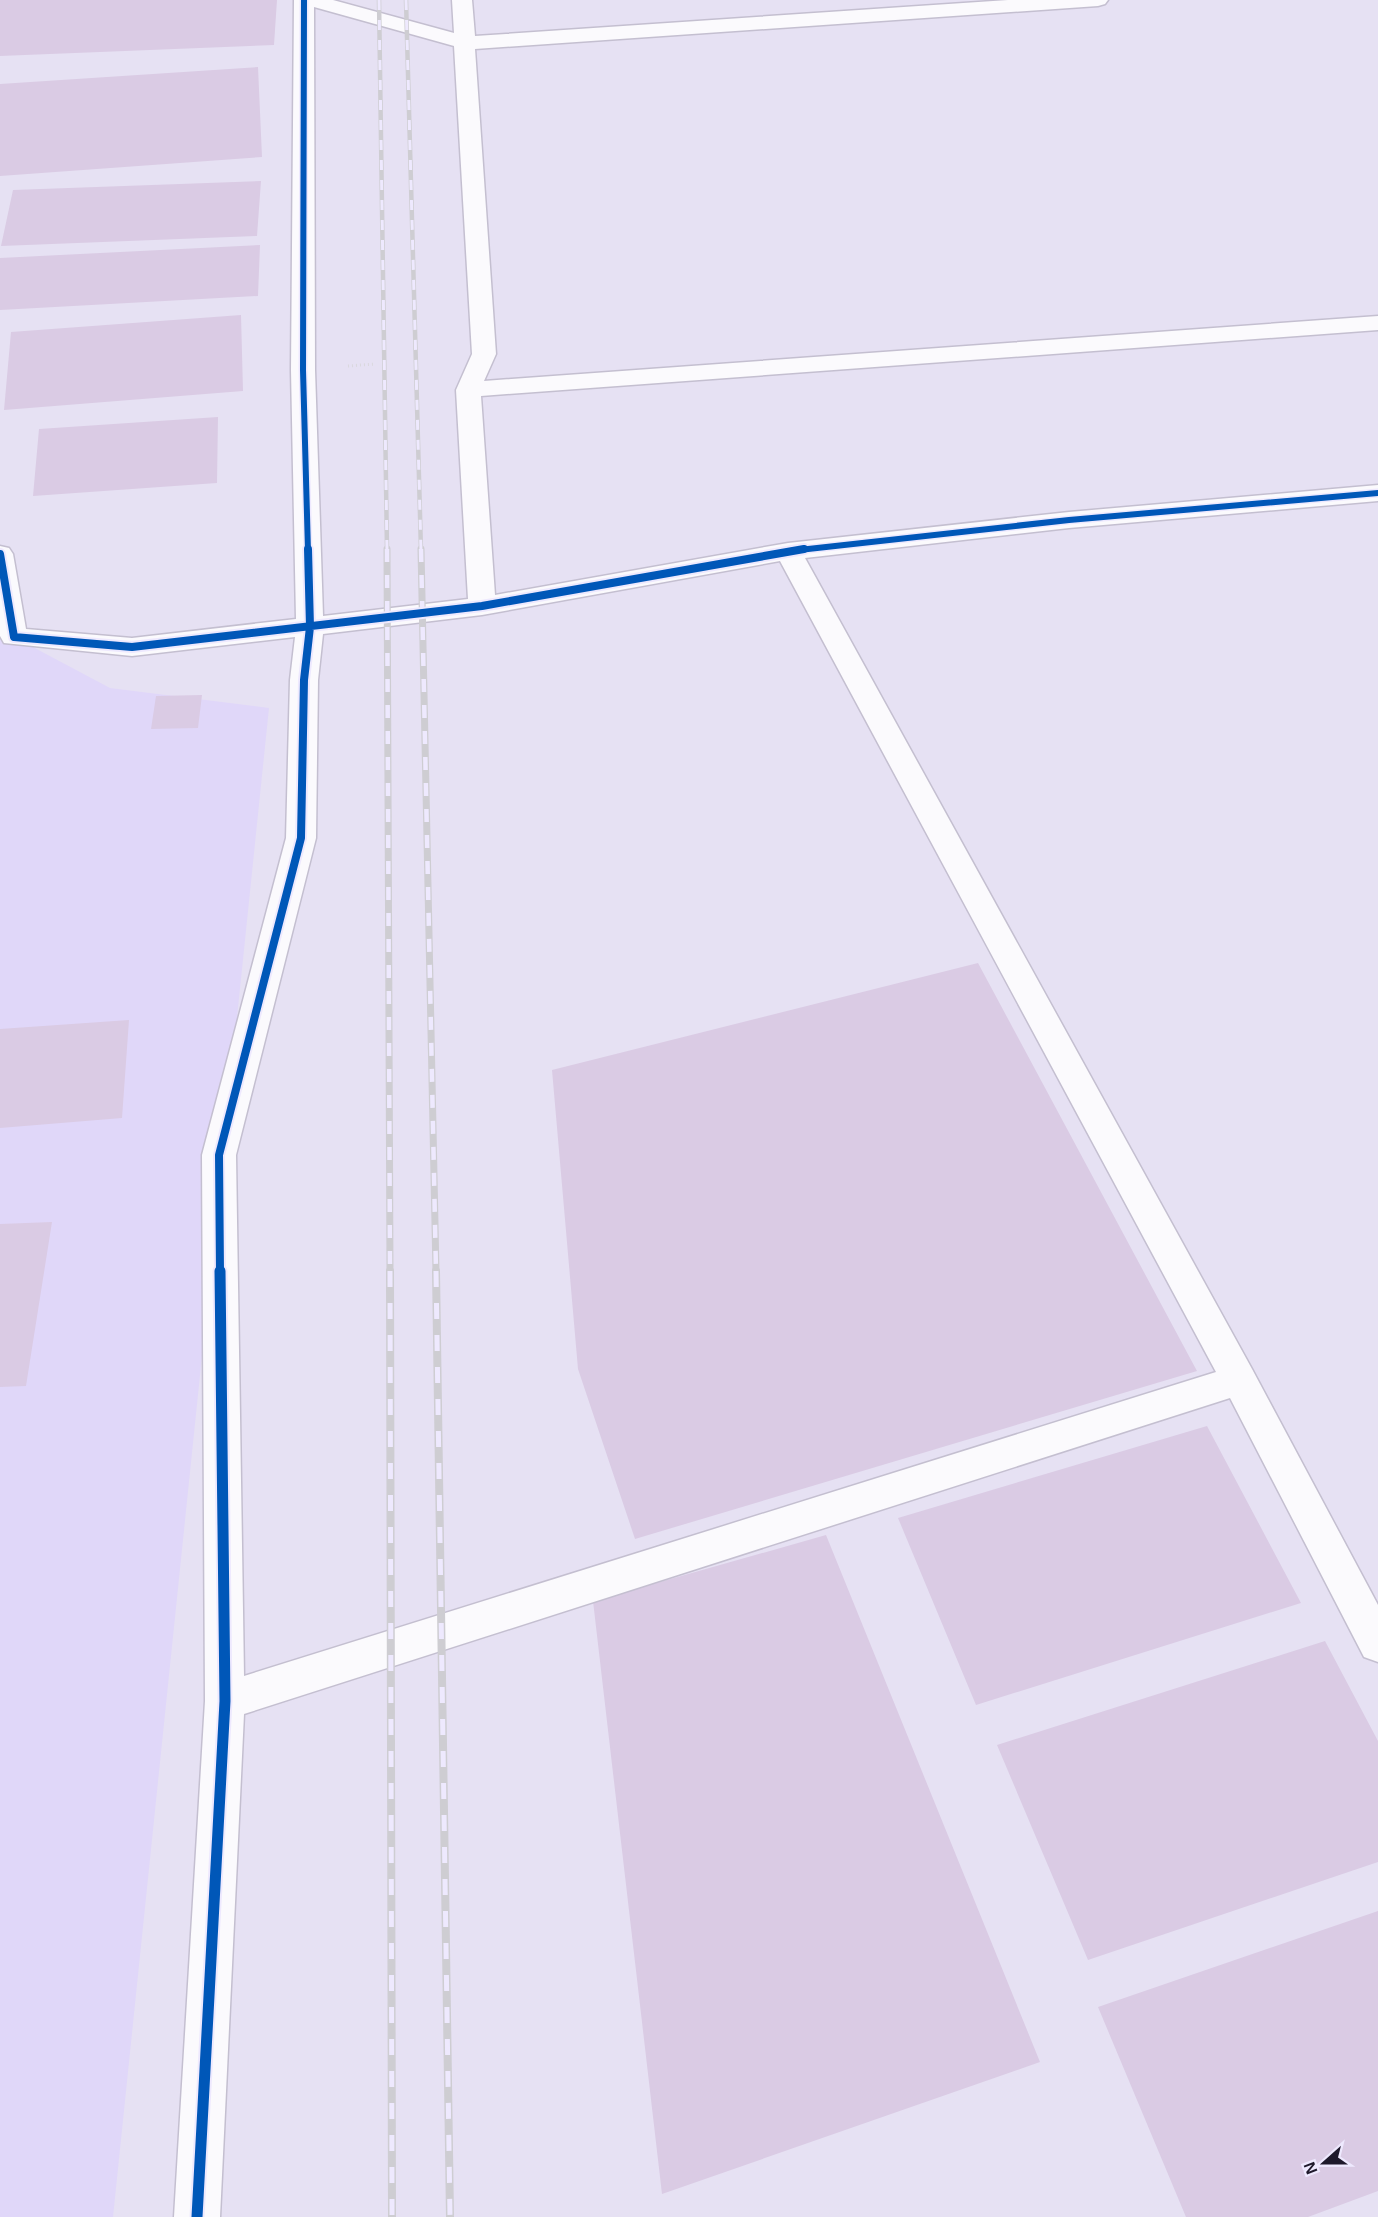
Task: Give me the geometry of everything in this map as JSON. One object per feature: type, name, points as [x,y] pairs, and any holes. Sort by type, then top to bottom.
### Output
[{"type":"street","points":[[196,2217],[225,1701],[219,1155],[301,838],[304,680],[310,627],[303,370],[304,0]]},
{"type":"street","points":[[310,0],[467,43],[1098,0]]},
{"type":"street","points":[[462,0],[467,43],[484,354],[468,390],[482,606]]},
{"type":"street","points":[[468,390],[1378,323]]},
{"type":"street","points":[[0,554],[14,637],[132,647],[482,606],[788,550],[1069,520],[1378,493]]},
{"type":"street","points":[[788,550],[1239,1380],[1378,1644]]},
{"type":"street","points":[[225,1701],[1239,1380]]},
{"type":"shaded area","points":[[0,544],[14,637],[110,688],[269,708],[113,2217],[0,2217]]},
{"type":"building","points":[[0,0],[277,0],[274,45],[0,56]]},
{"type":"building","points":[[258,67],[262,157],[0,176],[0,84]]},
{"type":"building","points":[[261,181],[257,236],[1,246],[13,190]]},
{"type":"building","points":[[260,245],[258,296],[0,310],[0,258]]},
{"type":"building","points":[[241,315],[243,391],[4,410],[11,332]]},
{"type":"building","points":[[218,417],[217,483],[33,496],[39,429]]},
{"type":"building","points":[[202,695],[198,728],[151,729],[156,696]]},
{"type":"building","points":[[978,963],[1197,1371],[635,1539],[578,1369],[552,1070]]},
{"type":"building","points":[[129,1020],[122,1118],[0,1128],[0,1029]]},
{"type":"building","points":[[52,1222],[26,1386],[0,1387],[0,1224]]},
{"type":"building","points":[[1207,1426],[1301,1603],[976,1705],[898,1518]]},
{"type":"building","points":[[826,1535],[1040,2062],[662,2194],[593,1601]]},
{"type":"building","points":[[1325,1641],[1378,1741],[1378,1862],[1088,1960],[997,1745]]},
{"type":"building","points":[[1378,1911],[1378,2191],[1308,2217],[1186,2217],[1098,2007]]},
{"type":"railway","points":[[379,0],[387,551]]},
{"type":"railway","points":[[406,0],[421,551]]},
{"type":"railway","points":[[387,549],[390,1272]]},
{"type":"railway","points":[[421,549],[436,1272]]},
{"type":"railway","points":[[390,1271],[392,2217]]},
{"type":"railway","points":[[436,1271],[450,2217]]},
{"type":"cycle path","points":[[197,2217],[225,1701],[219,1155],[301,838],[304,680],[310,627],[303,370],[304,0]]},
{"type":"cycle path","points":[[0,554],[14,637],[132,647],[482,606],[788,551],[1069,520],[1378,493]]}]
